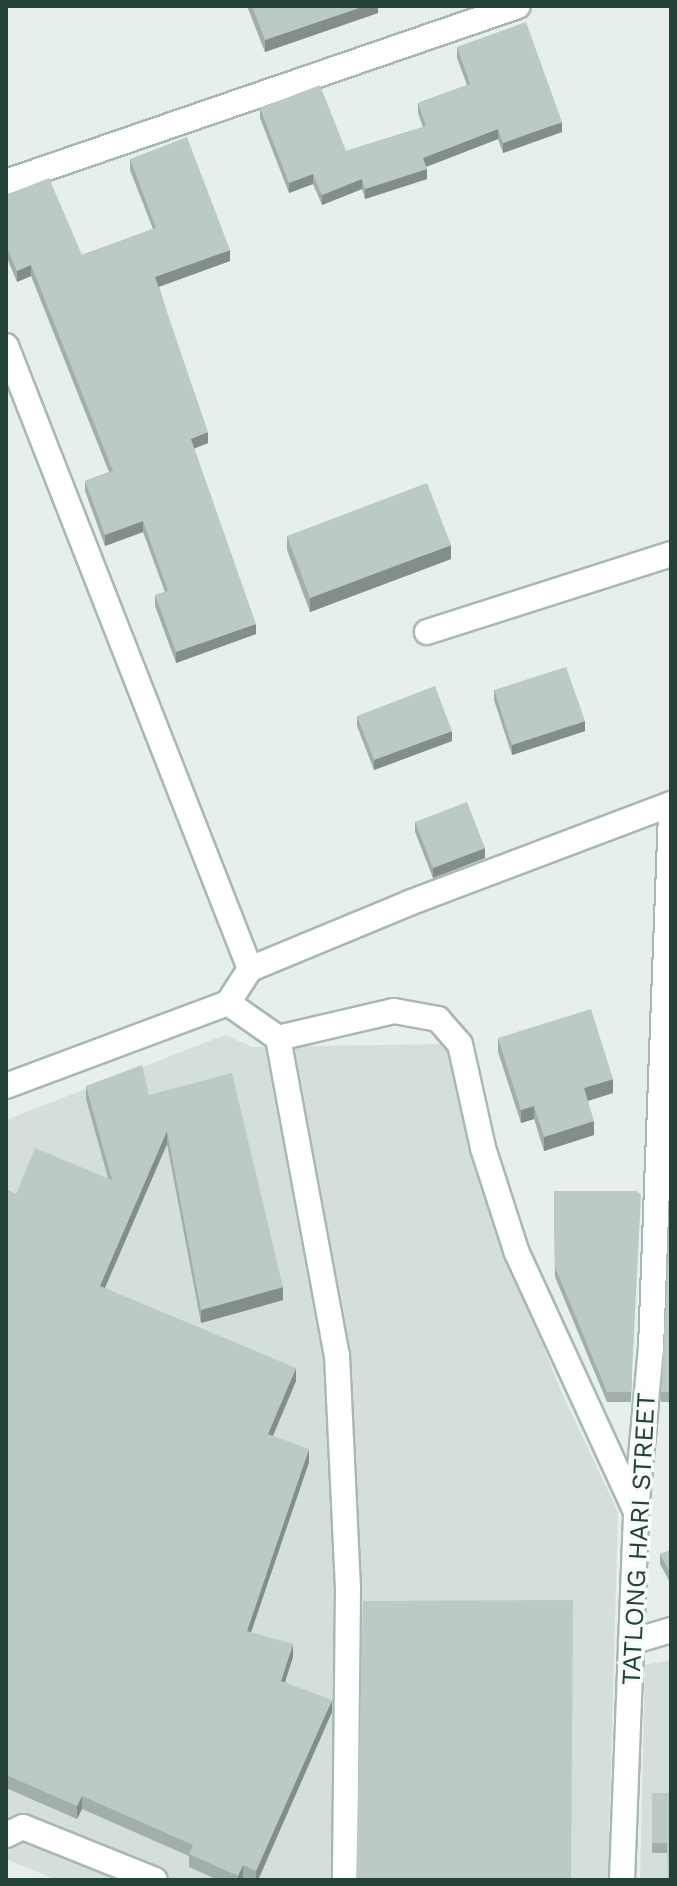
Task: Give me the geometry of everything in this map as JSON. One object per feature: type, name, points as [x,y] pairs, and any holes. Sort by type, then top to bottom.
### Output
[{"type":"street","points":[[6,182],[518,6]]},
{"type":"street","points":[[6,346],[250,969]]},
{"type":"street","points":[[427,632],[671,554]]},
{"type":"street","points":[[6,1086],[228,1003],[250,969],[409,903],[671,804]]},
{"type":"street","name":"TATLONG HARI STREET","points":[[622,1880],[636,1512],[661,1345],[671,814]]},
{"type":"street","points":[[228,1003],[278,1038],[337,1355],[348,1589],[345,1880]]},
{"type":"street","points":[[278,1038],[394,1011],[438,1019],[460,1044],[483,1148],[517,1253],[636,1512]]},
{"type":"street","points":[[631,1642],[671,1630]]},
{"type":"street","points":[[6,1835],[23,1827],[155,1880]]},
{"type":"shaded area","points":[[225,1035],[252,1047],[446,1044],[472,1161],[560,1389],[618,1512],[608,1880],[57,1880],[6,1859],[6,1120]]},
{"type":"shaded area","points":[[671,1660],[671,1880],[640,1880],[645,1665]]},
{"type":"building","points":[[252,6],[365,6],[265,40]]},
{"type":"building","points":[[526,22],[562,122],[503,143],[498,129],[423,158],[427,169],[365,189],[362,179],[322,195],[313,174],[289,183],[260,108],[320,85],[346,151],[426,126],[418,103],[470,84],[457,47]]},
{"type":"building","points":[[187,137],[230,250],[155,277],[208,432],[191,439],[256,624],[176,652],[155,595],[168,591],[143,521],[105,535],[85,481],[113,471],[31,265],[17,271],[6,245],[6,195],[49,178],[82,255],[156,228],[130,159]]},
{"type":"building","points":[[427,483],[451,545],[310,598],[287,536]]},
{"type":"building","points":[[566,667],[585,721],[512,745],[494,690]]},
{"type":"building","points":[[435,686],[452,731],[374,760],[357,716]]},
{"type":"building","points":[[467,802],[485,848],[433,868],[415,822]]},
{"type":"building","points":[[591,1009],[613,1079],[584,1088],[594,1121],[544,1137],[534,1106],[521,1110],[498,1038]]},
{"type":"building","points":[[142,1065],[149,1095],[232,1073],[283,1287],[201,1310],[167,1131],[100,1286],[296,1368],[268,1434],[309,1449],[247,1631],[293,1644],[281,1681],[332,1700],[256,1871],[243,1865],[238,1876],[189,1854],[193,1845],[82,1796],[77,1806],[6,1775],[6,1190],[16,1194],[35,1148],[112,1180],[86,1086]]},
{"type":"building","points":[[554,1191],[637,1191],[641,1195],[631,1392],[607,1392],[555,1267]]},
{"type":"building","points":[[671,1202],[671,1392],[661,1392]]},
{"type":"building","points":[[671,1550],[671,1574],[660,1554]]},
{"type":"building","points":[[573,1600],[571,1880],[356,1880],[363,1601]]},
{"type":"building","points":[[652,1793],[671,1793],[671,1880],[668,1880],[667,1843],[652,1843]]}]
